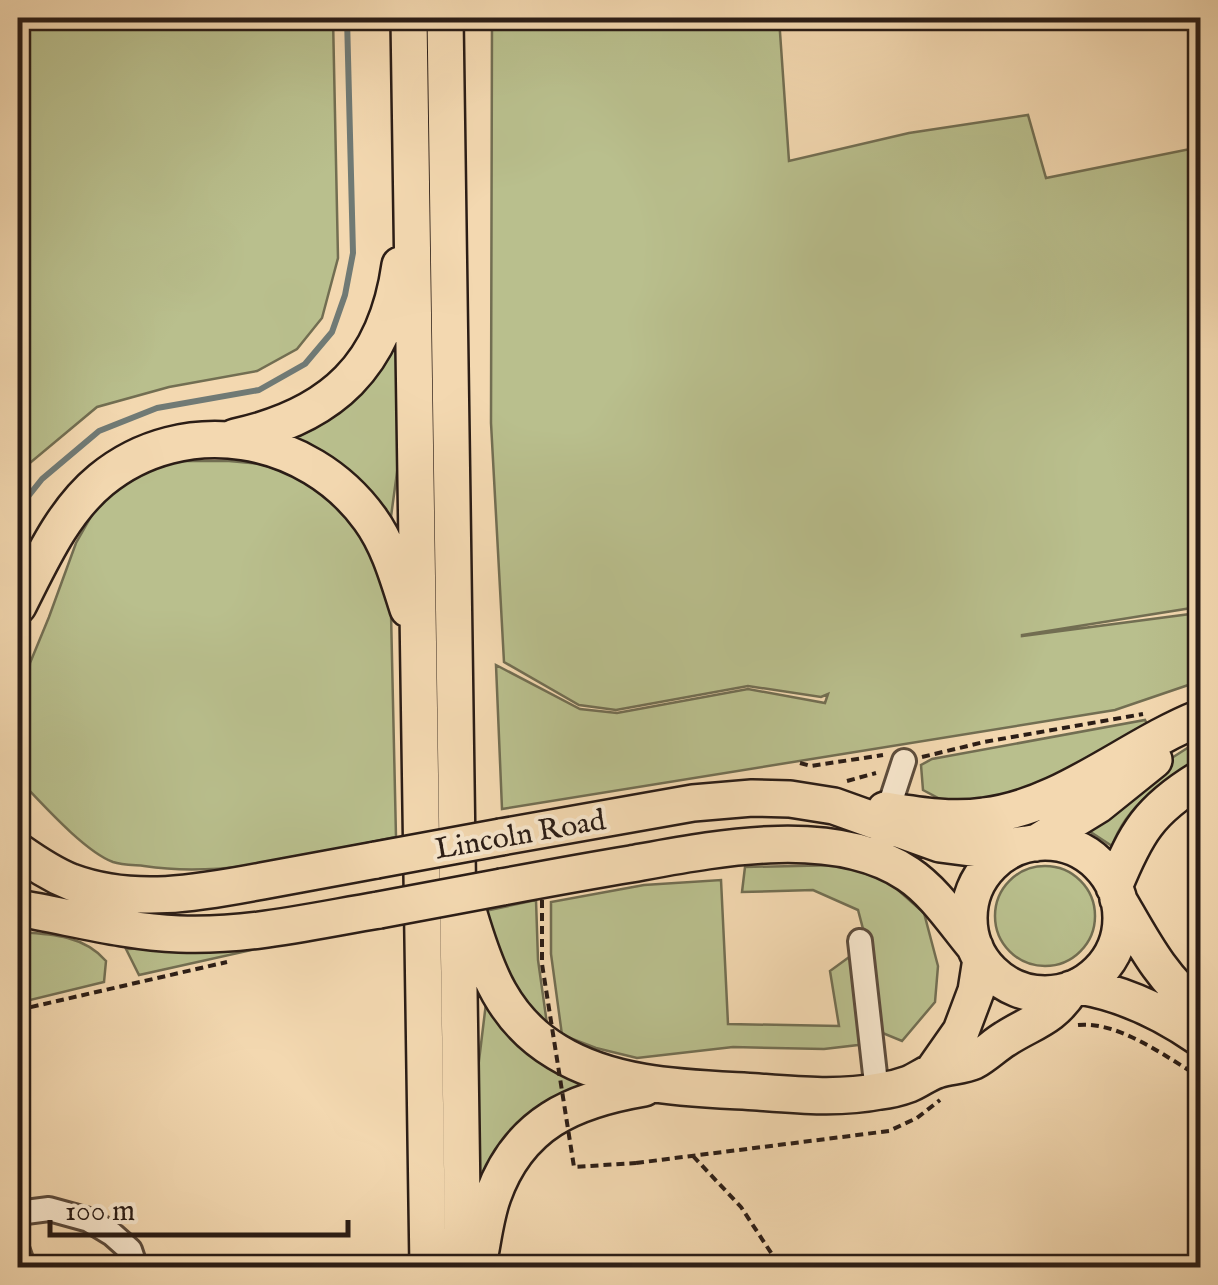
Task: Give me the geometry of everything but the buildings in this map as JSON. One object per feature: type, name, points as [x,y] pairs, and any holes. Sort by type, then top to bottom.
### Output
[{"type":"highway","points":[[409,18],[428,1268]]},
{"type":"highway","points":[[445,18],[463,1268]]},
{"type":"highway","points":[[18,606],[68,518],[99,482],[126,463],[174,444],[264,431],[304,414],[339,390],[369,356],[391,313],[412,174]]},
{"type":"highway","points":[[229,438],[296,457],[318,469],[357,503],[384,543],[419,644]]},
{"type":"highway","points":[[836,794],[888,810],[956,818],[985,816],[1013,810],[1068,787],[1200,718]]},
{"type":"highway","points":[[1200,727],[1098,805],[994,862],[977,884],[969,915],[978,953],[996,976],[1018,989],[1043,994],[1075,987],[1095,975],[1112,953],[1120,931],[1116,892],[1134,842],[1166,802],[1200,780]]},
{"type":"highway","name":"Lincoln Road","points":[[18,851],[44,870],[73,882],[160,896],[196,893],[730,798],[790,799],[836,794],[940,844],[986,850],[1031,844]]},
{"type":"highway","points":[[1031,844],[1066,845],[1086,854],[1102,869],[1170,983],[1200,1008]]},
{"type":"highway","name":"Lincoln Road","points":[[18,908],[140,930],[247,932],[705,850],[777,845],[866,854],[908,874],[930,892],[978,953]]},
{"type":"highway","points":[[457,875],[493,984],[519,1020],[556,1052],[578,1064],[660,1086],[782,1094],[877,1092],[908,1084],[933,1071],[972,1062],[1050,1014],[1075,987]]},
{"type":"highway","points":[[933,1071],[961,1032],[976,990],[978,953]]},
{"type":"highway","points":[[1075,987],[1122,996],[1200,1038]]},
{"type":"highway","points":[[478,1268],[492,1198],[501,1176],[526,1141],[579,1103],[660,1086]]},
{"type":"lane","points":[[888,810],[904,761]]},
{"type":"lane","points":[[860,941],[877,1092]]},
{"type":"lane","points":[[18,1213],[49,1209],[89,1220],[130,1250],[136,1268]]},
{"type":"lane","points":[[18,1251],[24,1268]]},
{"type":"path","points":[[836,794],[904,761],[984,742],[1150,713]]},
{"type":"path","points":[[800,763],[811,766],[880,754],[904,761]]},
{"type":"path","points":[[542,900],[542,964],[574,1167],[636,1163]]},
{"type":"path","points":[[18,1010],[142,982]]},
{"type":"path","points":[[694,1156],[741,1207],[781,1268]]},
{"type":"green space","points":[[18,18],[333,18],[338,258],[322,318],[297,349],[257,371],[169,387],[97,407],[18,477]]},
{"type":"green space","points":[[492,18],[779,18],[789,161],[909,133],[1028,115],[1046,178],[1200,147],[1200,681],[1115,710],[502,809],[496,665],[580,709],[617,713],[748,689],[825,703],[828,694],[821,697],[748,686],[616,710],[579,705],[504,662],[491,423]],"holes":[[[1198,607],[1190,614],[1022,636]]]},
{"type":"green space","points":[[400,325],[401,443],[390,524],[271,439]]},
{"type":"green space","points":[[177,461],[261,464],[315,482],[374,547],[391,613],[396,837],[239,867],[176,869],[124,864],[91,849],[26,787],[24,743],[30,663],[76,543],[93,513],[111,493],[131,477]]},
{"type":"green space","points":[[1145,720],[1152,733],[999,805],[942,800],[923,790],[921,765],[932,759]]},
{"type":"green space","points":[[1200,740],[1200,762],[1172,777],[1136,806],[1112,846],[1086,829],[1167,761]]},
{"type":"green space","points":[[842,865],[889,882],[924,913],[938,966],[935,1002],[902,1041],[873,1029],[858,1045],[824,1049],[733,1047],[637,1058],[562,1035],[551,954],[551,902],[644,885],[721,880],[728,1024],[839,1026],[830,971],[867,944],[858,910],[813,890],[742,892],[745,867]]},
{"type":"green space","points":[[1045,866],[1064,870],[1080,881],[1091,897],[1095,916],[1091,935],[1080,951],[1064,962],[1045,966],[1026,962],[1010,951],[999,935],[995,916],[999,897],[1010,881],[1026,870]]},
{"type":"green space","points":[[536,900],[538,960],[547,1024],[539,1020],[506,980],[485,911]]},
{"type":"green space","points":[[18,932],[66,938],[87,946],[106,961],[104,982],[18,1003]]},
{"type":"green space","points":[[283,943],[139,975],[126,949]]},
{"type":"green space","points":[[486,1003],[597,1080],[477,1202],[477,1077]]},
{"type":"waterway","points":[[18,509],[42,479],[99,431],[157,408],[259,390],[305,364],[332,332],[345,295],[353,253],[347,18]]}]
